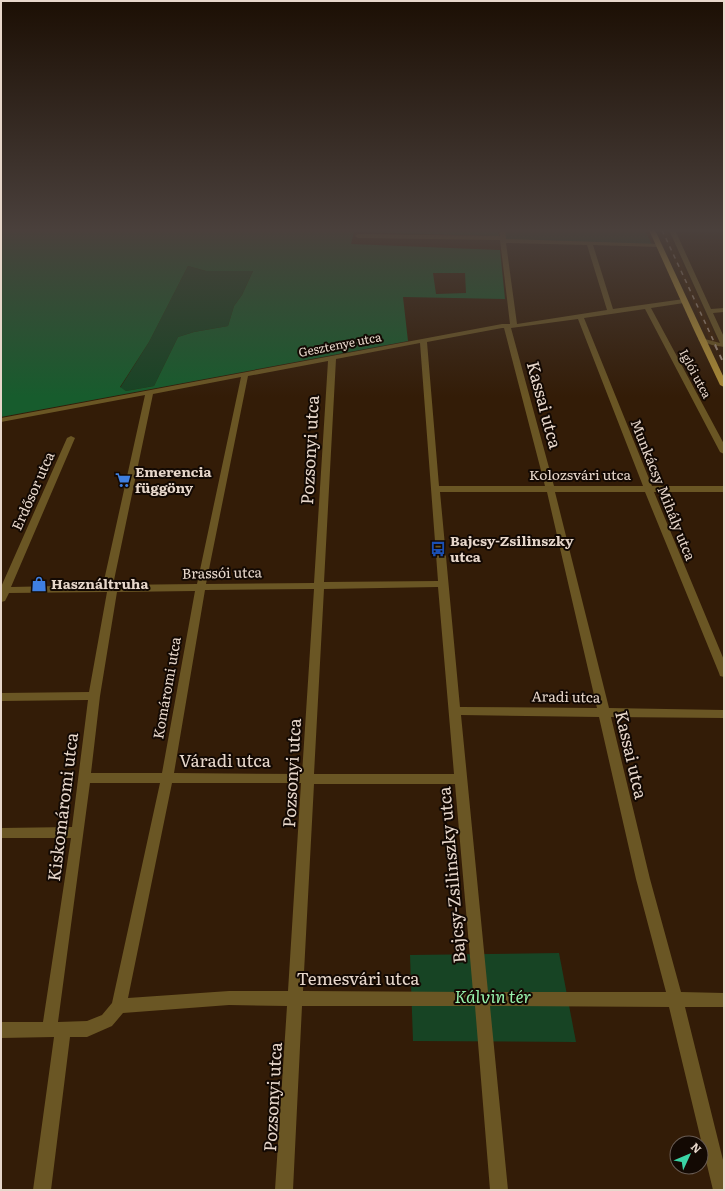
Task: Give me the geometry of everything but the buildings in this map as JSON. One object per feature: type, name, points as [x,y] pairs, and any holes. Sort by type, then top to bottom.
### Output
[{"type":"main road","points":[[677,286],[701,340],[724,385]]},
{"type":"street","name":"Kassai utca","points":[[507,286],[510,327],[604,712],[643,879],[675,999],[722,1190]]},
{"type":"street","points":[[603,286],[611,309]]},
{"type":"street","points":[[698,286],[708,311],[724,345]]},
{"type":"street","name":"Gesztenye utca","points":[[1,420],[502,326],[510,327],[580,316],[611,309],[619,311],[684,301]]},
{"type":"street","name":"Iglói utca","points":[[647,306],[724,452]]},
{"type":"street","points":[[708,311],[724,310]]},
{"type":"street","name":"Munkácsy Mihály utca","points":[[580,316],[648,488],[724,673]]},
{"type":"street","points":[[701,340],[724,345]]},
{"type":"street","name":"Bajcsy-Zsilinszky utca","points":[[423,341],[443,584],[499,1190]]},
{"type":"street","points":[[706,349],[714,344]]},
{"type":"street","name":"Pozsonyi utca","points":[[284,1190],[332,359]]},
{"type":"street","name":"Komáromi utca","points":[[119,1006],[167,778],[201,588],[245,375]]},
{"type":"street","name":"Kiskomáromi utca","points":[[42,1190],[56,1030],[94,696],[110,589],[149,392]]},
{"type":"street","name":"Erdősor utca","points":[[2,593],[71,438]]},
{"type":"street","name":"Kolozsvári utca","points":[[435,489],[724,489]]},
{"type":"street","name":"Brassói utca","points":[[2,593],[110,589],[443,584]]},
{"type":"street","points":[[1,697],[94,696]]},
{"type":"street","name":"Aradi utca","points":[[455,711],[724,714]]},
{"type":"street","name":"Váradi utca","points":[[85,778],[461,779]]},
{"type":"street","points":[[1,833],[78,832]]},
{"type":"street","name":"Temesvári utca","points":[[119,1006],[229,998],[724,1000]]},
{"type":"street","points":[[1,1030],[87,1029],[107,1021],[119,1006]]},
{"type":"shaded area","points":[[685,286],[692,286],[720,347],[713,347]]},
{"type":"green space","points":[[1,286],[178,286],[149,342],[120,387],[126,391],[154,386],[178,337],[194,332],[228,326],[234,306],[246,286],[435,286],[436,294],[466,293],[466,286],[504,286],[505,299],[403,297],[408,341],[1,417]]},
{"type":"green space","points":[[178,286],[246,286],[234,306],[228,326],[194,332],[178,337],[154,386],[126,391],[120,388],[149,342]]},
{"type":"green space","name":"Kálvin tér","points":[[559,953],[576,1042],[413,1041],[410,955]]},
{"type":"railway","points":[[688,286],[716,346]]},
{"type":"railway","points":[[715,345],[724,364]]},
{"type":"place","name":"Emerencia függöny","points":[[123,480]]},
{"type":"place","name":"Bajcsy-Zsilinszky utca","points":[[438,549]]},
{"type":"place","name":"Használtruha","points":[[39,584]]}]
